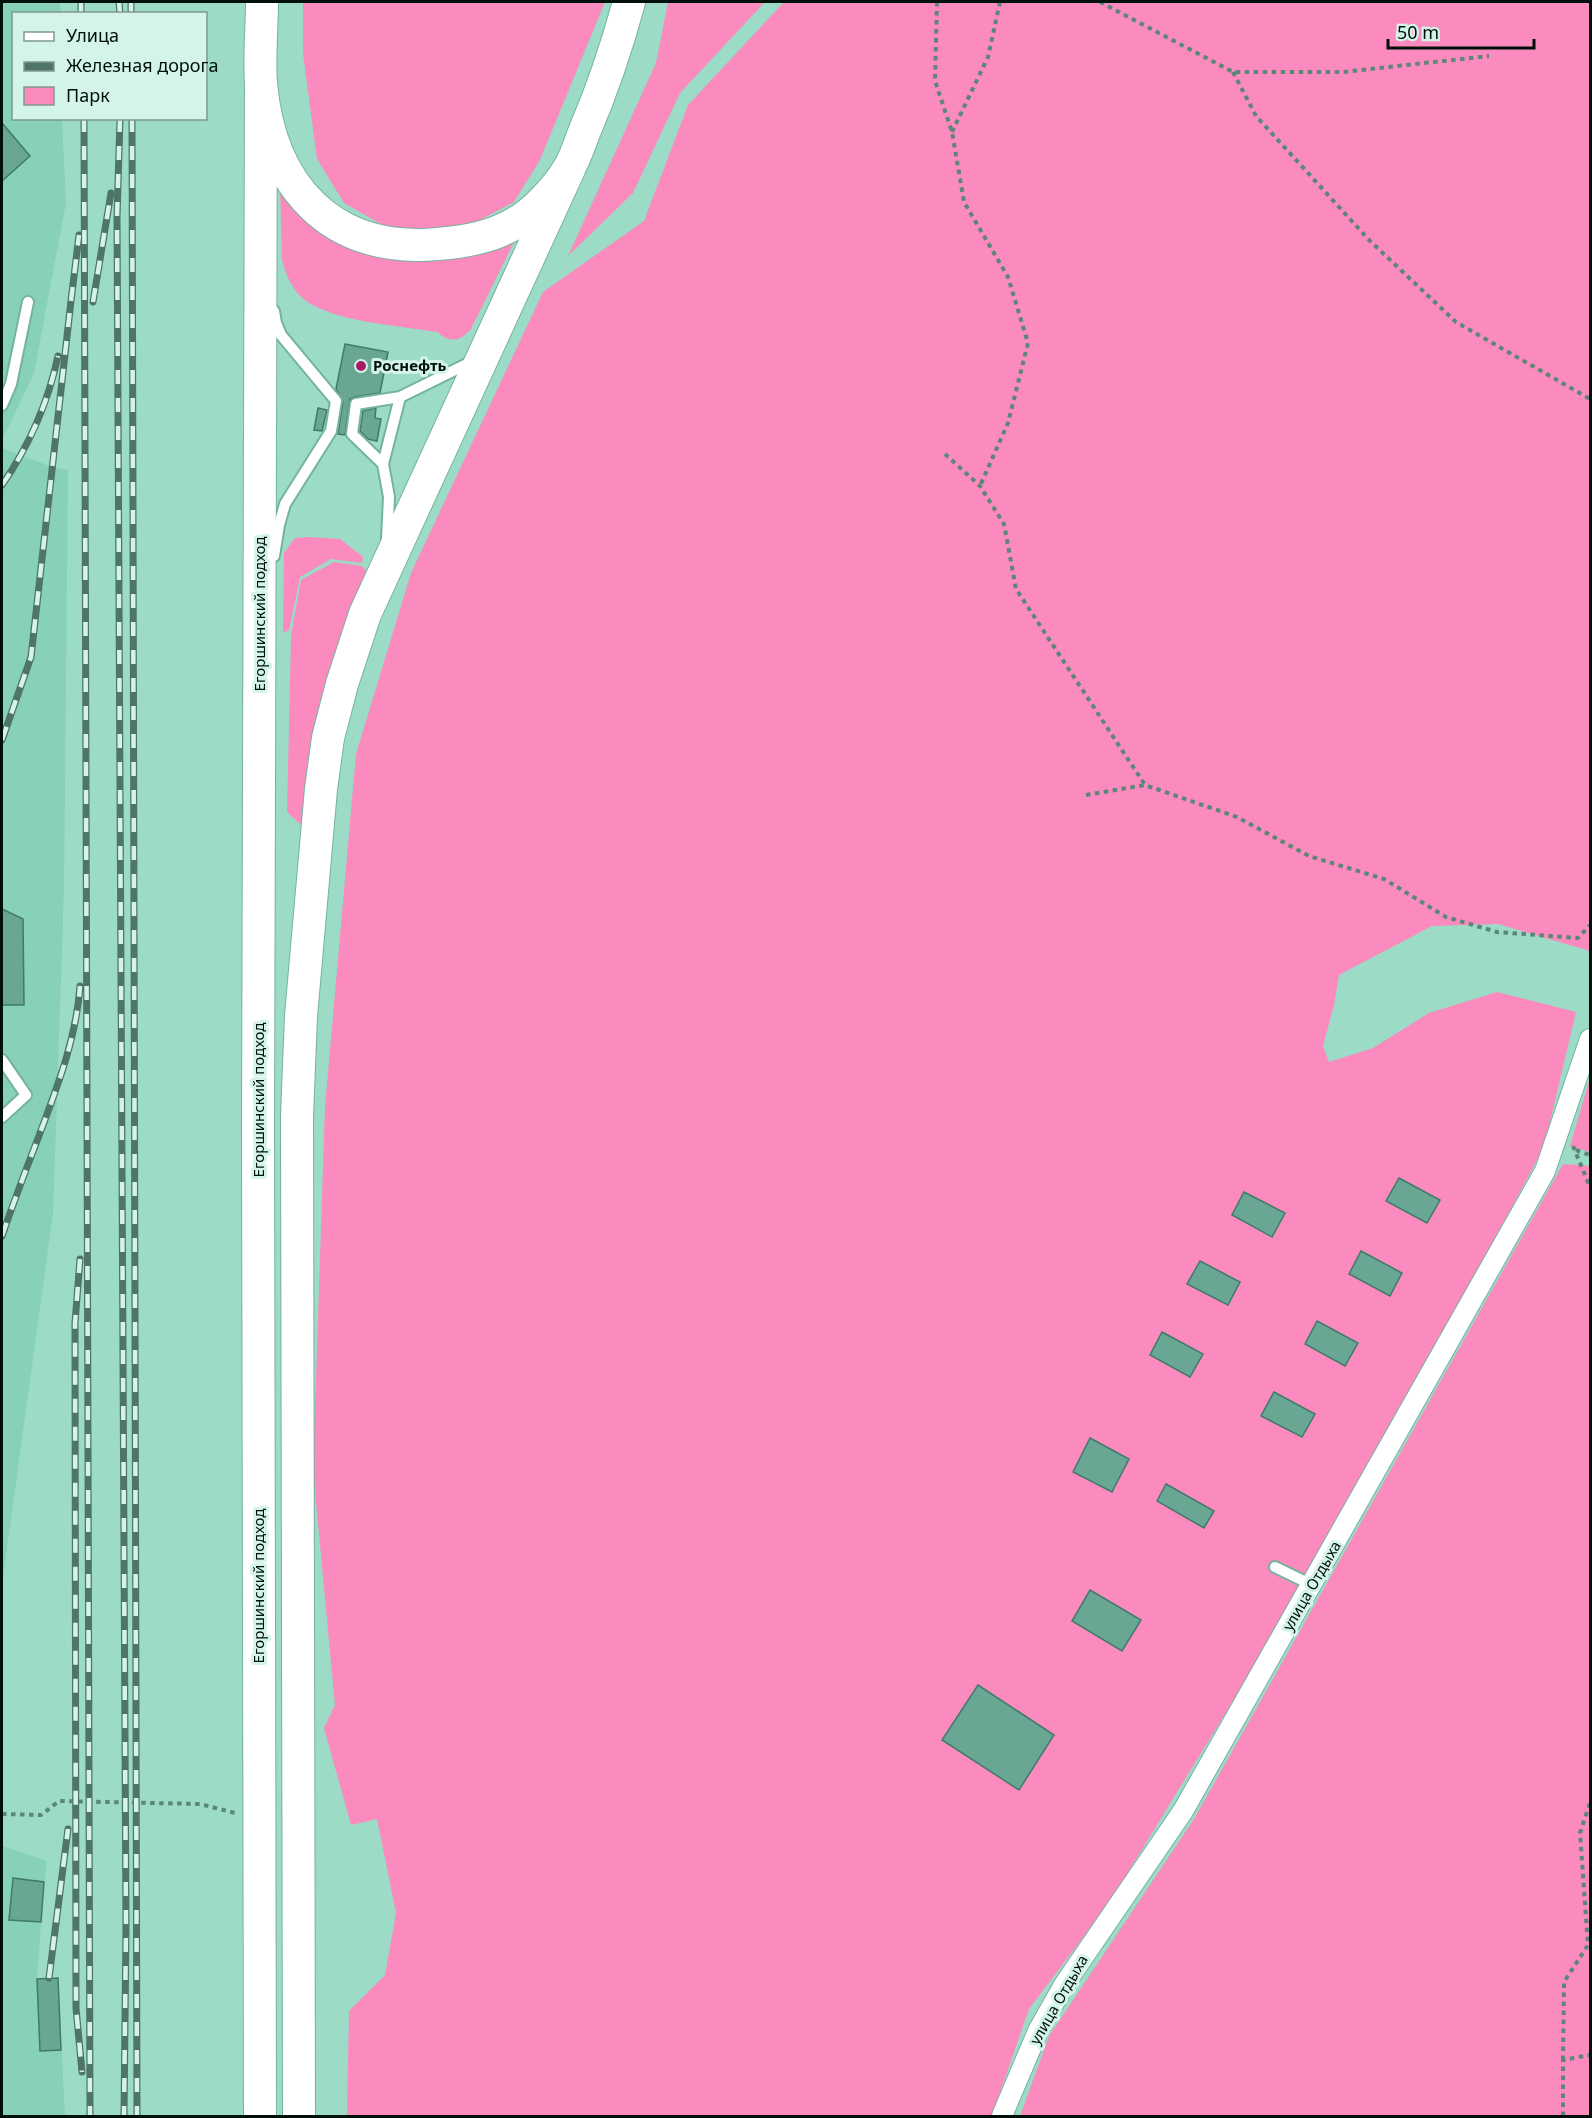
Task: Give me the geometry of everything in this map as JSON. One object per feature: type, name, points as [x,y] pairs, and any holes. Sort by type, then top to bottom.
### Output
[{"type":"main road","points":[[262,2],[261,83],[276,152],[294,184],[307,201],[325,217],[347,230],[367,239],[419,246],[491,236],[508,229],[527,216],[544,201],[570,167]]},
{"type":"main road","points":[[298,2116],[297,1116],[309,911],[328,738],[365,614],[570,167],[614,54],[629,2]]},
{"type":"main road","name":"Егоршинский подход","points":[[260,2116],[259,722],[268,288],[261,83]]},
{"type":"street","name":"улица Отдыха","points":[[1002,2116],[1038,2031],[1064,1985],[1183,1811],[1545,1171],[1590,1039]]},
{"type":"lane","points":[[268,288],[281,335],[336,401],[331,431],[285,504],[272,565]]},
{"type":"lane","points":[[2,405],[11,384],[28,302]]},
{"type":"lane","points":[[383,464],[352,434],[356,404],[400,397],[482,357]]},
{"type":"lane","points":[[365,614],[370,588],[387,541],[389,497],[383,464],[400,397]]},
{"type":"lane","points":[[259,722],[267,655],[271,584]]},
{"type":"lane","points":[[2,1060],[26,1095],[2,1117]]},
{"type":"lane","points":[[1275,1566],[1312,1585]]},
{"type":"path","points":[[937,2],[935,81],[951,132],[964,202],[1008,277],[1028,343],[1008,423],[980,486]]},
{"type":"path","points":[[951,132],[988,57],[1000,2]]},
{"type":"path","points":[[1100,2],[1233,72],[1343,72],[1489,56]]},
{"type":"path","points":[[1233,72],[1256,116],[1370,241],[1456,322],[1590,399]]},
{"type":"path","points":[[945,454],[980,486],[1004,524],[1016,589],[1145,785]]},
{"type":"path","points":[[1086,795],[1145,785],[1238,817],[1309,856],[1384,879],[1446,917],[1497,932],[1578,938],[1590,925]]},
{"type":"path","points":[[1562,1125],[1590,1187]]},
{"type":"path","points":[[1575,1150],[1590,1155]]},
{"type":"path","points":[[2,1814],[41,1815],[59,1801],[200,1804],[260,1819]]},
{"type":"path","points":[[1563,2116],[1564,1982],[1588,1945],[1580,1833],[1590,1803]]},
{"type":"path","points":[[1563,2060],[1590,2055]]},
{"type":"shaded area","points":[[2,2],[60,2],[61,12],[12,12],[12,120],[62,120],[66,203],[34,373],[2,440]]},
{"type":"shaded area","points":[[2,448],[52,467],[68,470],[64,889],[53,1213],[2,1584]]},
{"type":"shaded area","points":[[2,1846],[47,1861],[37,1978],[58,1978],[65,2116],[2,2116]]},
{"type":"green space","points":[[303,2],[605,2],[540,160],[514,202],[465,228],[393,231],[344,203],[317,159],[303,54]]},
{"type":"green space","points":[[668,2],[765,2],[680,93],[633,193],[568,256],[656,63]]},
{"type":"green space","points":[[784,2],[1590,2],[1590,951],[1498,924],[1432,926],[1339,975],[1323,1046],[1329,1062],[1373,1048],[1429,1013],[1497,992],[1576,1012],[1544,1147],[1431,1358],[1303,1587],[1109,1903],[1029,2009],[992,2116],[347,2116],[349,2011],[385,1975],[396,1913],[377,1819],[351,1825],[324,1728],[335,1705],[313,1470],[325,1107],[356,754],[411,573],[543,292],[644,221],[688,105]]},
{"type":"green space","points":[[280,187],[329,233],[516,238],[471,329],[459,339],[446,338],[437,332],[350,318],[305,300],[290,282],[282,260]]},
{"type":"green space","points":[[295,538],[340,539],[363,557],[362,563],[331,559],[300,577],[289,630],[283,633],[284,553]]},
{"type":"green space","points":[[334,562],[362,566],[367,572],[360,588],[341,655],[310,809],[300,824],[287,812],[291,636],[301,580]]},
{"type":"green space","points":[[1590,1078],[1590,1152],[1570,1146]]},
{"type":"green space","points":[[1563,1164],[1590,1166],[1590,2116],[1020,2116],[1049,2036],[1194,1819]]},
{"type":"building","points":[[2,123],[30,156],[2,181]]},
{"type":"building","points":[[345,344],[388,352],[380,393],[350,399],[345,435],[338,434],[343,402],[336,389]]},
{"type":"building","points":[[318,408],[327,410],[322,431],[314,430]]},
{"type":"building","points":[[376,408],[375,418],[381,419],[377,441],[368,439],[360,431],[363,411]]},
{"type":"building","points":[[2,909],[23,919],[24,1005],[2,1005]]},
{"type":"building","points":[[1399,1178],[1440,1200],[1427,1223],[1386,1201]]},
{"type":"building","points":[[1244,1192],[1285,1213],[1272,1237],[1232,1215]]},
{"type":"building","points":[[1361,1251],[1402,1273],[1390,1296],[1349,1274]]},
{"type":"building","points":[[1200,1261],[1240,1282],[1228,1305],[1187,1284]]},
{"type":"building","points":[[1317,1321],[1358,1343],[1345,1366],[1305,1344]]},
{"type":"building","points":[[1162,1332],[1203,1354],[1190,1377],[1150,1355]]},
{"type":"building","points":[[1274,1392],[1315,1414],[1302,1437],[1261,1416]]},
{"type":"building","points":[[1090,1438],[1129,1459],[1112,1492],[1073,1472]]},
{"type":"building","points":[[1166,1484],[1214,1511],[1204,1528],[1157,1501]]},
{"type":"building","points":[[1090,1590],[1141,1620],[1122,1651],[1072,1621]]},
{"type":"building","points":[[978,1685],[1054,1735],[1019,1790],[942,1740]]},
{"type":"building","points":[[13,1878],[44,1882],[41,1922],[9,1920]]},
{"type":"building","points":[[58,1978],[61,2050],[40,2051],[37,1979]]},
{"type":"railway","points":[[81,2],[81,12]]},
{"type":"railway","points":[[119,2],[120,12]]},
{"type":"railway","points":[[131,2],[131,12]]},
{"type":"railway","points":[[84,120],[90,2116]]},
{"type":"railway","points":[[120,120],[117,217],[126,1927],[124,2116]]},
{"type":"railway","points":[[132,120],[137,2116]]},
{"type":"railway","points":[[93,302],[111,193]]},
{"type":"railway","points":[[71,301],[79,235]]},
{"type":"railway","points":[[2,740],[31,657],[72,292]]},
{"type":"railway","points":[[2,485],[21,455],[36,424],[49,391],[58,356]]},
{"type":"railway","points":[[2,1236],[70,1046],[80,986]]},
{"type":"railway","points":[[80,1259],[75,1323],[76,2008],[82,2072]]},
{"type":"railway","points":[[49,1978],[68,1829]]},
{"type":"place","name":"Роснефть","points":[[361,366]]}]
